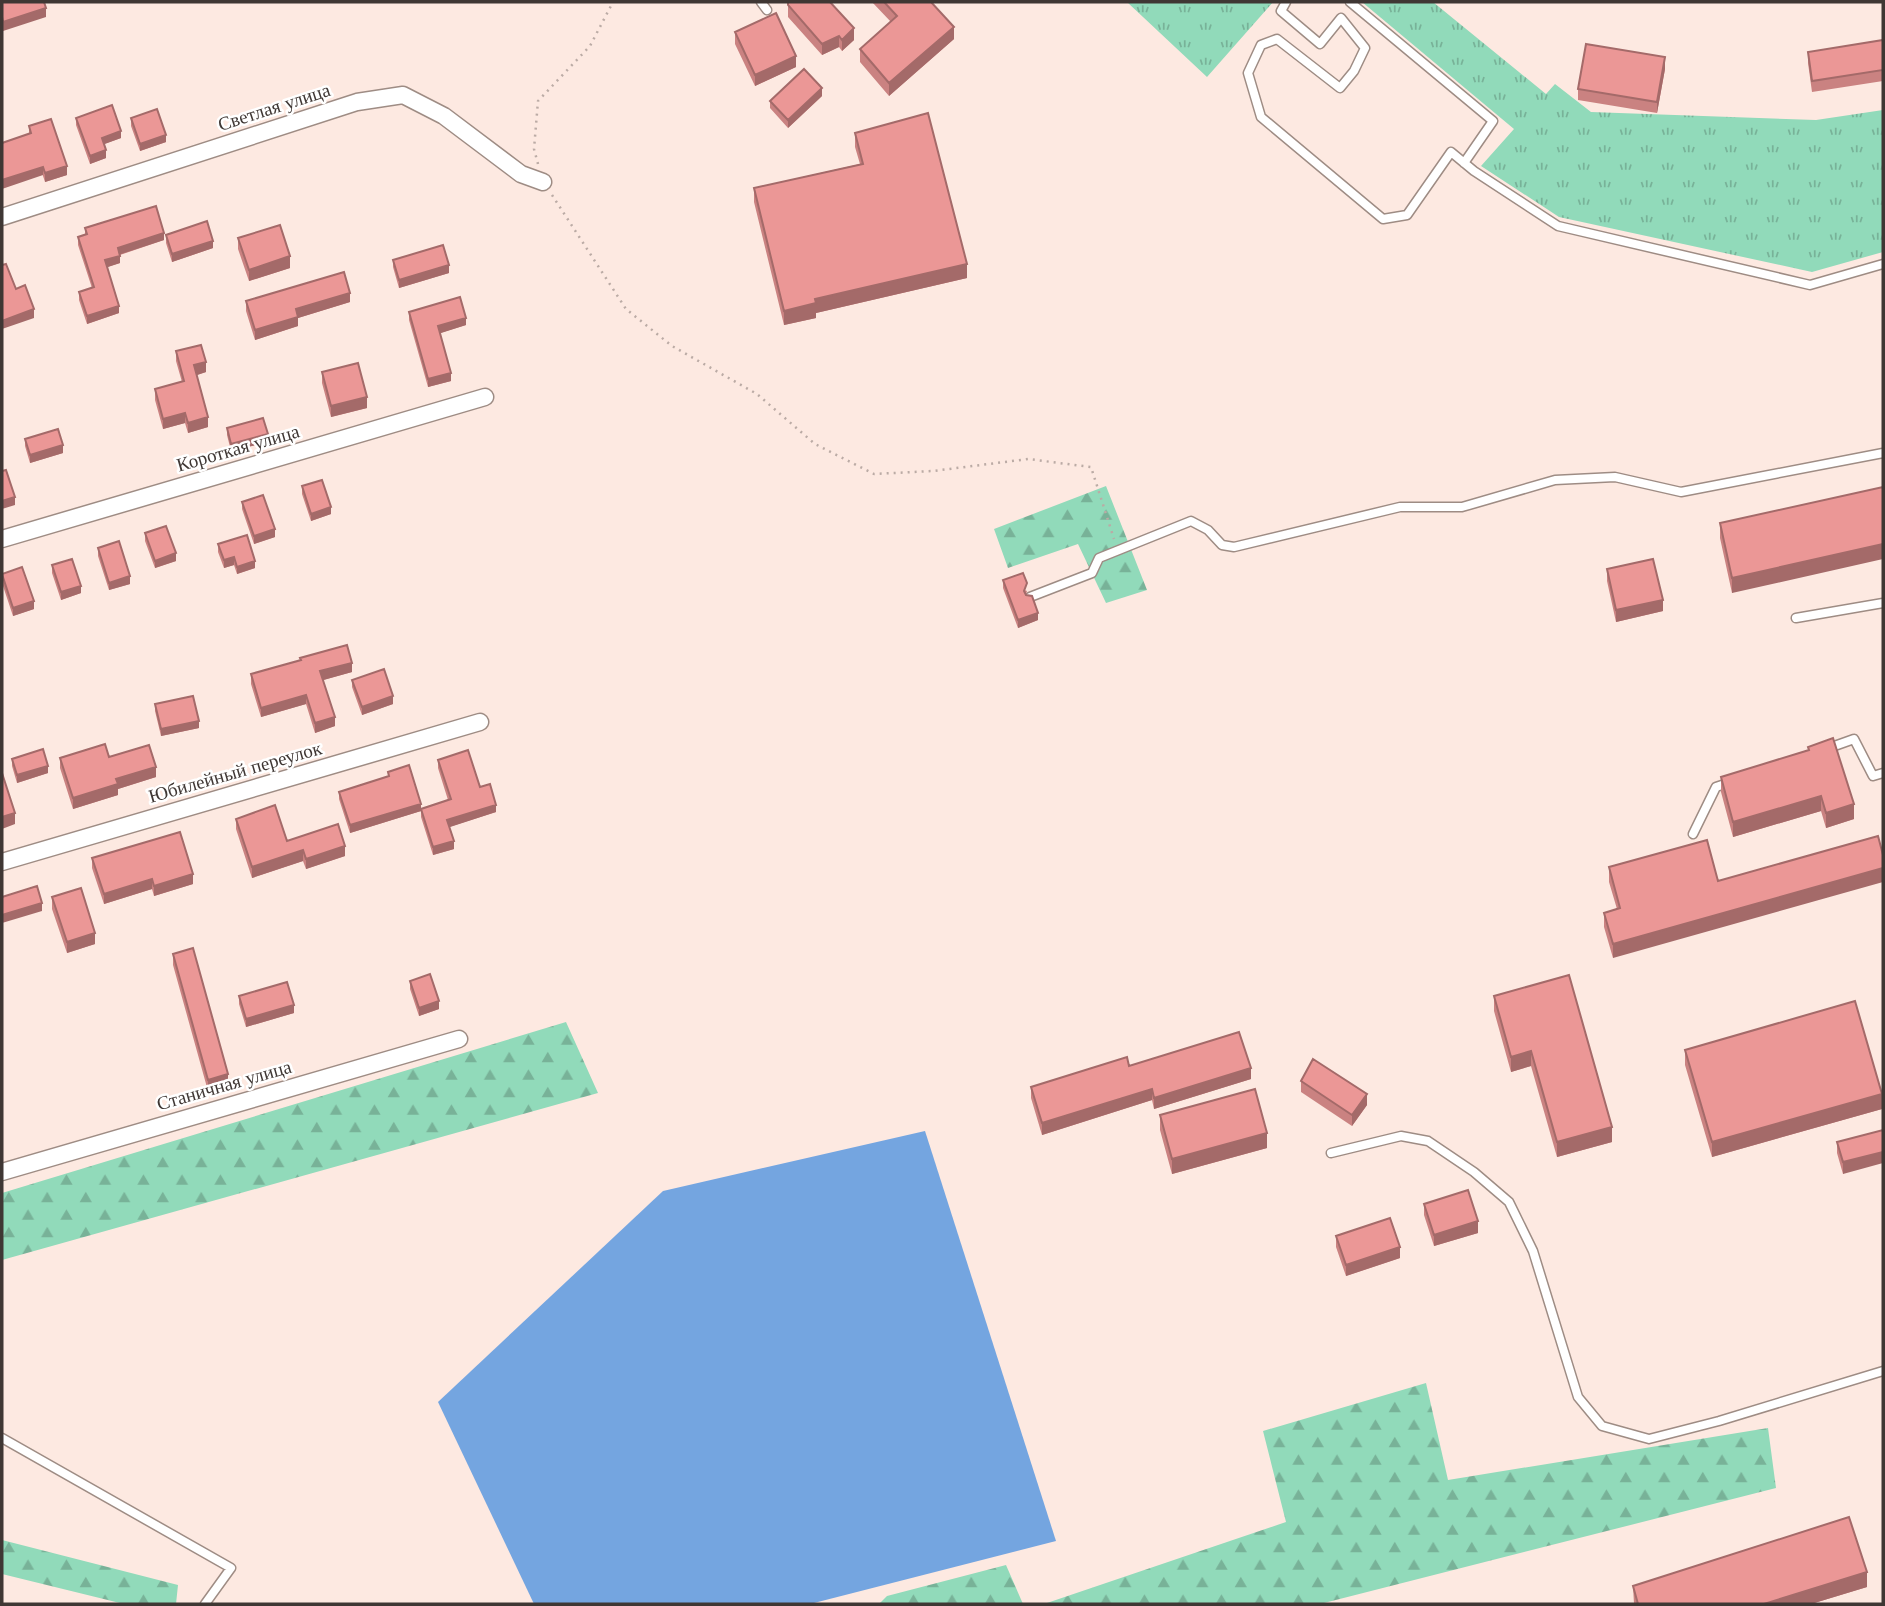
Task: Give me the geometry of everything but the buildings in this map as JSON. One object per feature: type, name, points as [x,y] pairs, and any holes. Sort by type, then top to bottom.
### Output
[{"type":"street","name":"Светлая улица","points":[[2,217],[356,102],[403,95],[444,116],[521,174],[543,182]]},
{"type":"street","name":"Короткая улица","points":[[2,539],[485,397]]},
{"type":"street","name":"Юбилейный переулок","points":[[2,862],[480,722]]},
{"type":"street","name":"Станичная улица","points":[[2,1172],[458,1038]]},
{"type":"lane","points":[[761,2],[767,10]]},
{"type":"lane","points":[[1286,2],[1280,11],[1320,44],[1340,18],[1364,48],[1354,71],[1340,88],[1277,39],[1261,45],[1248,73],[1261,117],[1383,219],[1407,215],[1451,152],[1558,226],[1810,285],[1883,264]]},
{"type":"lane","points":[[1350,2],[1493,121],[1464,163]]},
{"type":"lane","points":[[1030,597],[1092,573],[1099,558],[1191,521],[1209,530],[1222,545],[1234,547],[1400,507],[1462,507],[1555,480],[1615,477],[1681,492],[1883,453]]},
{"type":"lane","points":[[1796,618],[1883,603]]},
{"type":"lane","points":[[1816,752],[1854,740],[1873,776],[1883,773]]},
{"type":"lane","points":[[1693,834],[1716,788],[1741,779]]},
{"type":"lane","points":[[1331,1153],[1401,1136],[1428,1141],[1474,1172],[1509,1202],[1533,1251],[1578,1397],[1602,1426],[1649,1439],[1719,1421],[1883,1371]]},
{"type":"lane","points":[[2,1438],[231,1568],[205,1604]]},
{"type":"path","points":[[612,2],[590,46],[538,101],[534,149],[543,182],[625,309],[672,346],[757,394],[815,444],[874,474],[933,471],[1028,459],[1091,467],[1118,550]]},
{"type":"green space","points":[[1127,2],[1273,2],[1207,77]]},
{"type":"green space","points":[[1362,2],[1433,2],[1546,94],[1555,84],[1591,112],[1816,120],[1883,110],[1883,252],[1812,272],[1559,217],[1481,166],[1514,129]]},
{"type":"green space","points":[[1106,486],[1147,590],[1106,603],[1078,544],[1008,568],[994,529]]},
{"type":"green space","points":[[566,1022],[598,1093],[2,1260],[2,1193]]},
{"type":"green space","points":[[1426,1383],[1448,1480],[1768,1428],[1776,1488],[1320,1604],[1044,1604],[1286,1522],[1263,1431]]},
{"type":"green space","points":[[2,1540],[178,1585],[176,1604],[124,1604],[2,1574]]},
{"type":"green space","points":[[1006,1565],[1023,1604],[879,1604],[887,1596]]},
{"type":"water","points":[[925,1131],[1056,1541],[810,1604],[534,1604],[438,1402],[663,1191]]}]
